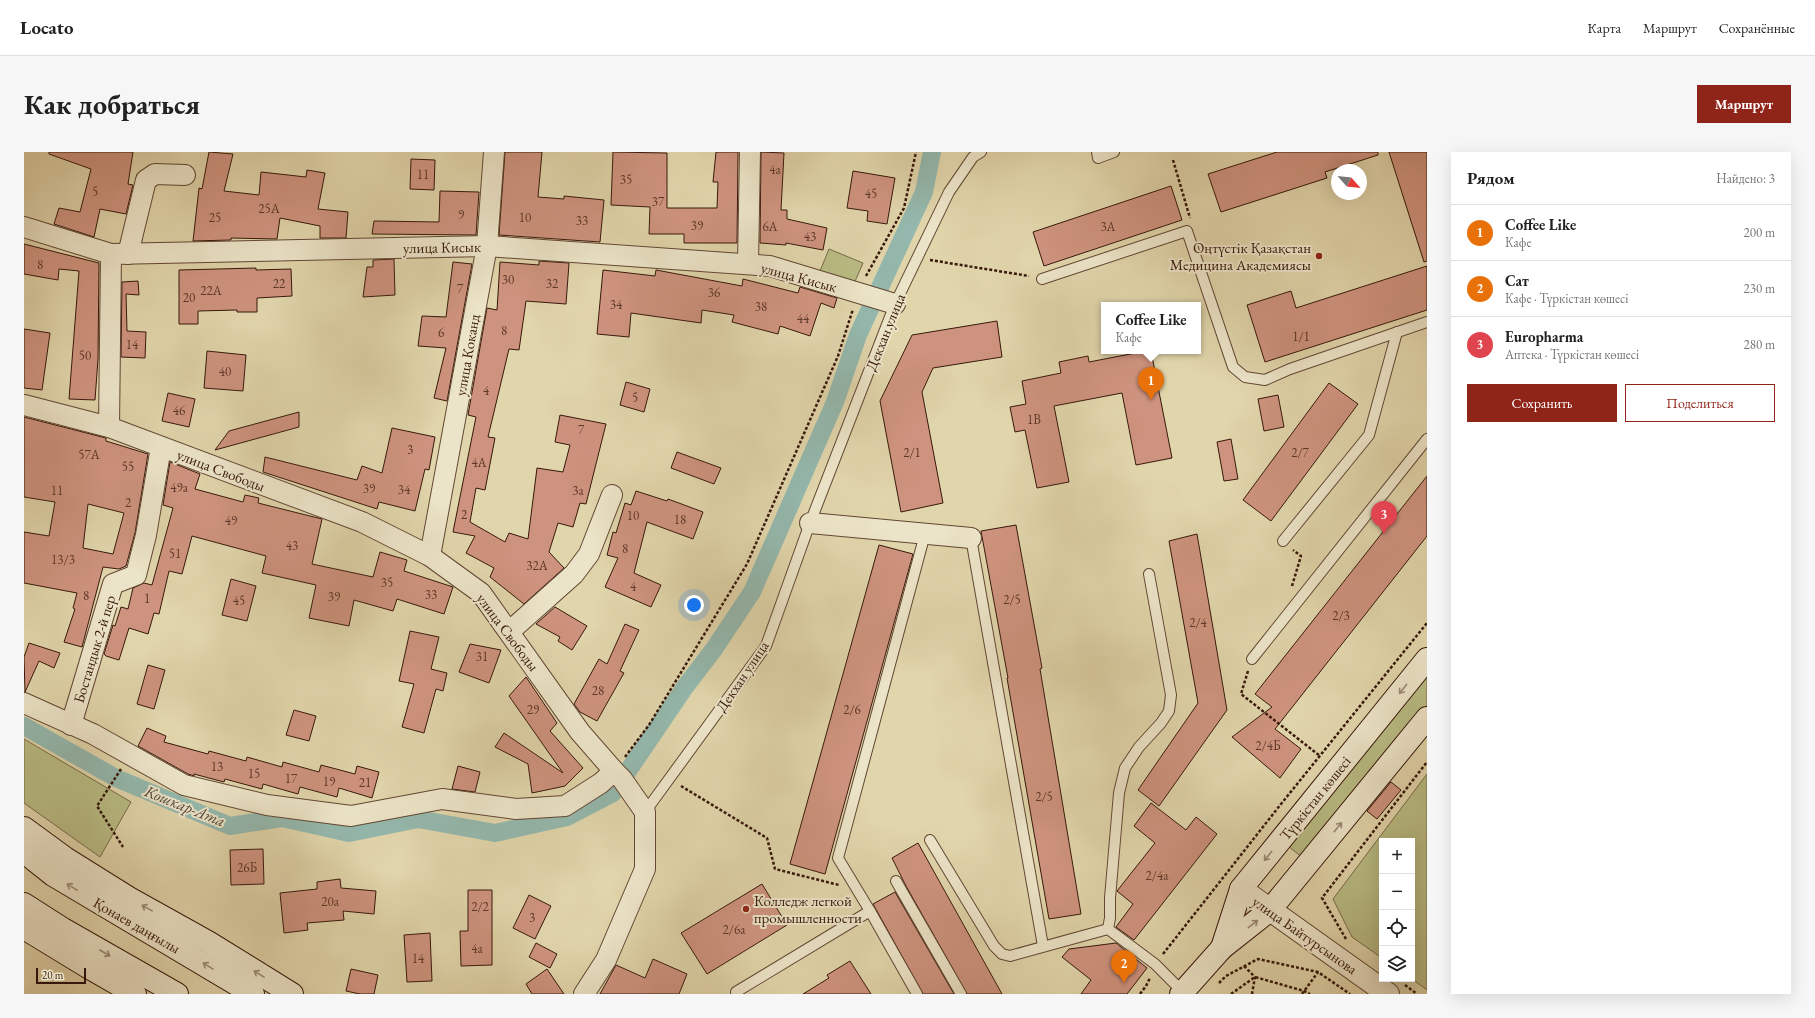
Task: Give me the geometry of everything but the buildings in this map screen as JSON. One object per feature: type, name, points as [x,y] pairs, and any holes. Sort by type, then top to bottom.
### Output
[{"type":"main road","name":"Түркістан көшесі","points":[[1222,948],[1241,889],[1427,659]]},
{"type":"main road","name":"Түркістан көшесі","points":[[1182,993],[1222,948],[1270,910],[1427,718]]},
{"type":"main road","points":[[24,828],[64,858],[129,898],[208,942],[292,994]]},
{"type":"main road","name":"Қонаев даңғылы","points":[[24,852],[53,875],[253,994]]},
{"type":"main road","name":"улица Байтурсынова","points":[[1241,889],[1388,994]]},
{"type":"main road","points":[[24,904],[63,929],[176,994]]},
{"type":"main road","points":[[24,928],[88,968],[135,994]]},
{"type":"main road","points":[[63,929],[88,968]]},
{"type":"street","name":"улица Коканд","points":[[430,556],[487,246],[494,152]]},
{"type":"street","points":[[748,264],[750,152]]},
{"type":"street","points":[[109,427],[120,254],[146,180],[155,174],[185,174]]},
{"type":"street","name":"улица Кисык","points":[[24,227],[120,254],[487,246],[748,264],[770,266],[894,304]]},
{"type":"street","name":"улица Свободы","points":[[24,405],[109,427],[362,522],[430,556],[481,593],[580,732],[622,779],[645,812]]},
{"type":"street","name":"Бостандык 2-й пер","points":[[71,725],[113,584],[136,575],[146,535],[161,447]]},
{"type":"street","points":[[503,624],[510,631],[574,574],[589,554],[612,495]]},
{"type":"street","points":[[810,523],[971,538]]},
{"type":"street","points":[[24,703],[93,734],[184,785],[268,805],[351,816],[442,799],[516,809],[565,806],[600,783],[614,771]]},
{"type":"street","points":[[584,994],[606,960],[645,869],[645,812]]},
{"type":"lane","name":"Декхан улица","points":[[645,812],[766,646],[810,523],[894,304],[948,192],[973,157],[981,152]]},
{"type":"lane","points":[[1096,152],[1098,158],[1114,152]]},
{"type":"lane","points":[[1042,278],[1187,231],[1232,367],[1245,378],[1265,380],[1290,369],[1427,322]]},
{"type":"lane","points":[[1283,541],[1369,435],[1396,332]]},
{"type":"lane","points":[[1252,659],[1427,439]]},
{"type":"lane","points":[[917,994],[838,858],[926,534]]},
{"type":"lane","points":[[971,538],[1043,946]]},
{"type":"lane","points":[[1108,929],[1118,793],[1125,768],[1139,747],[1161,723],[1169,711],[1171,695],[1150,574]]},
{"type":"lane","points":[[930,840],[994,946],[1002,954],[1010,956],[1108,929]]},
{"type":"lane","points":[[896,881],[961,994]]},
{"type":"lane","points":[[736,992],[870,911]]},
{"type":"lane","points":[[1108,929],[1155,964],[1182,993]]},
{"type":"path","points":[[614,771],[649,725],[747,564],[838,356],[858,294],[867,272],[904,208],[916,152]]},
{"type":"path","points":[[1173,160],[1190,216],[1187,231]]},
{"type":"path","points":[[917,258],[1042,278]]},
{"type":"path","points":[[1283,541],[1301,556],[1290,593]]},
{"type":"path","points":[[1140,994],[1146,986],[1155,964],[1427,623]]},
{"type":"path","points":[[1252,659],[1241,694],[1320,756]]},
{"type":"path","points":[[1347,942],[1322,898],[1427,762]]},
{"type":"path","points":[[121,770],[97,806],[123,847]]},
{"type":"path","points":[[670,779],[767,838],[775,869],[857,890]]},
{"type":"path","points":[[1217,985],[1226,976],[1258,959],[1318,972],[1350,994]]},
{"type":"path","points":[[1244,966],[1255,977],[1310,994]]},
{"type":"path","points":[[1302,994],[1318,972]]},
{"type":"path","points":[[1231,994],[1255,977]]},
{"type":"path","points":[[1252,994],[1255,977]]},
{"type":"green space","points":[[829,249],[863,263],[853,286],[820,271]]},
{"type":"green space","points":[[1427,664],[1427,710],[1308,862],[1283,842]]},
{"type":"green space","points":[[24,739],[131,802],[100,857],[24,803]]},
{"type":"green space","points":[[1427,774],[1427,990],[1415,981],[1415,838],[1379,838],[1379,956],[1352,937],[1333,899]]},
{"type":"waterway","name":"Кошкар-Ата","points":[[24,726],[116,778],[230,826],[282,818],[349,833],[418,819],[495,833],[567,817],[613,793],[752,592],[835,402],[858,335],[924,192],[932,152]]},
{"type":"place","name":"Оңтүстік Қазақстан Медицина Академиясы","points":[[1319,256]]},
{"type":"place","name":"Coffee Like","points":[[1151,400]]},
{"type":"place","name":"Europharma","points":[[1384,534]]},
{"type":"place","name":"Колледж легкой промышленности","points":[[746,909]]},
{"type":"place","name":"Сат","points":[[1124,983]]}]
